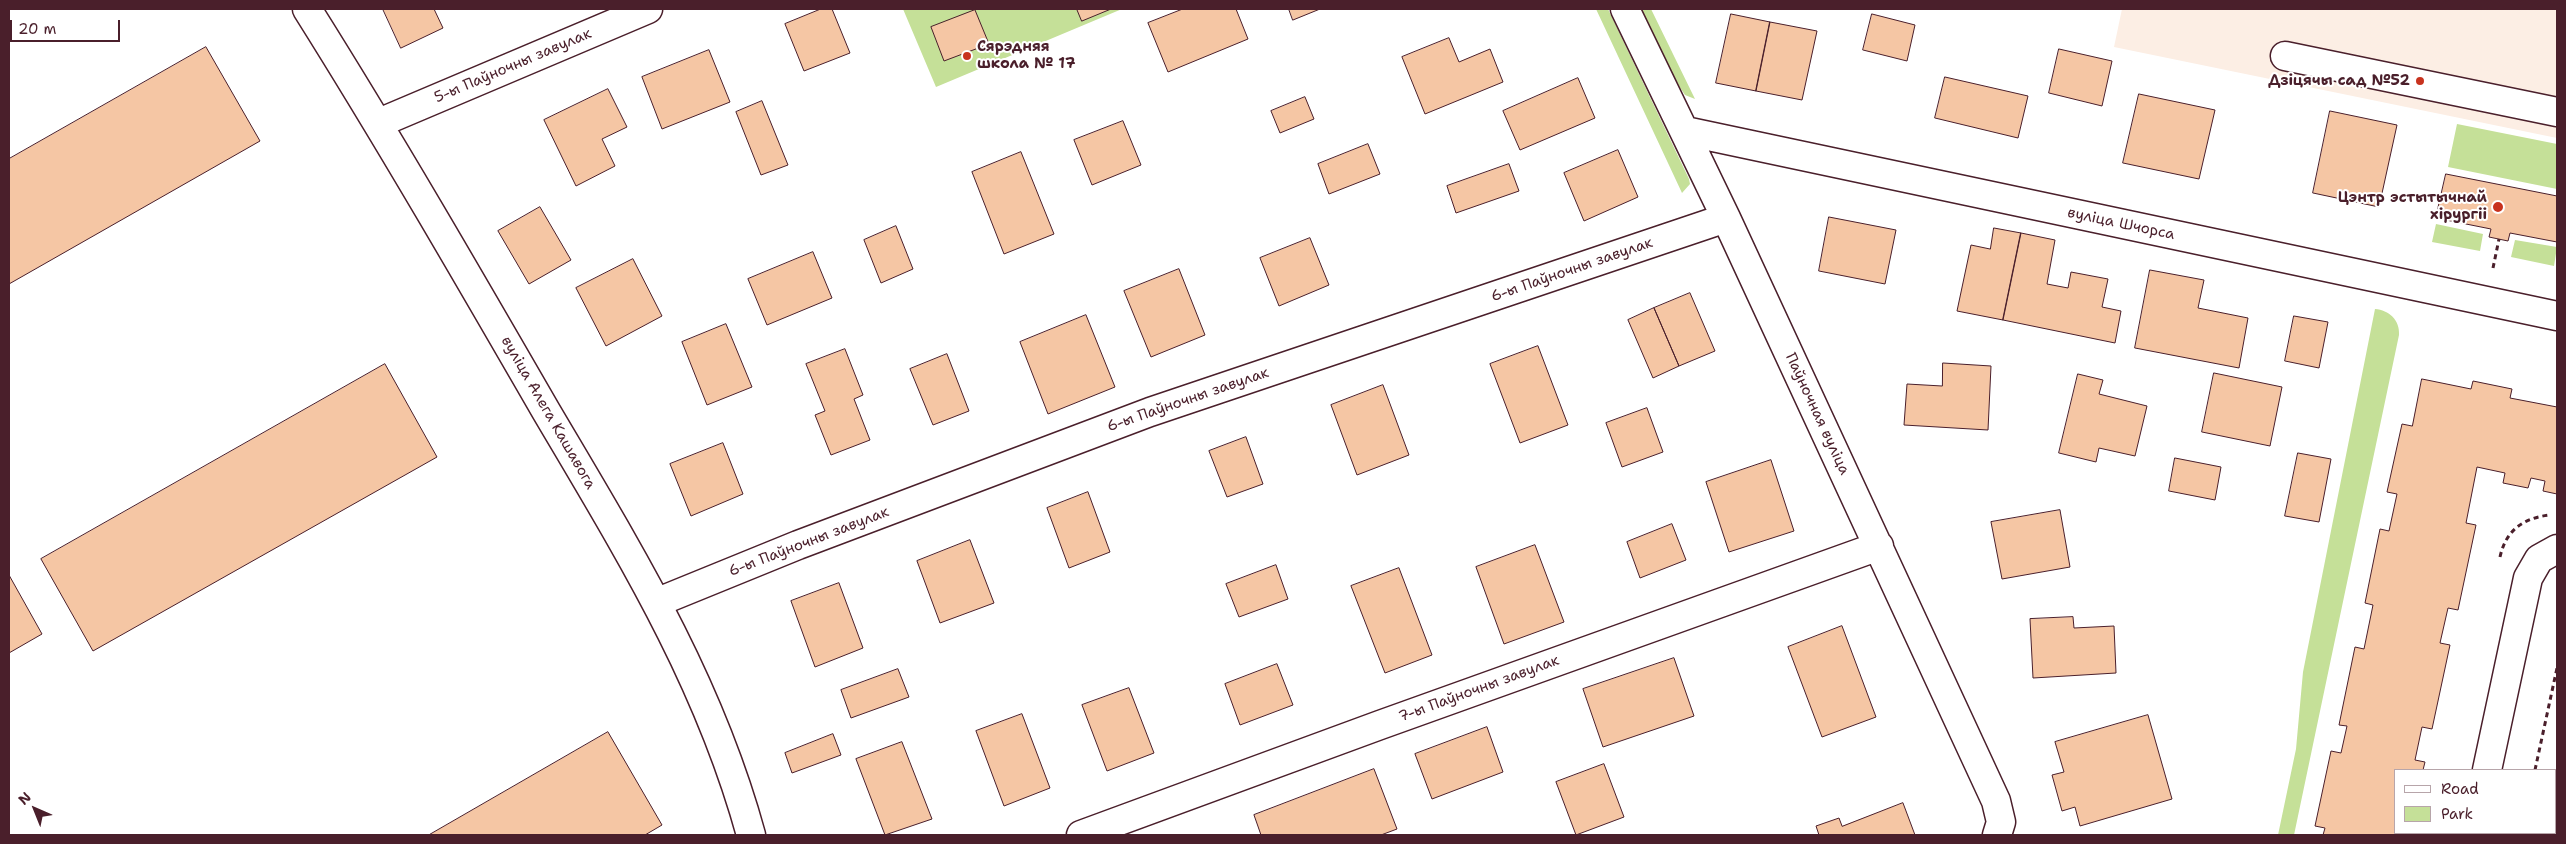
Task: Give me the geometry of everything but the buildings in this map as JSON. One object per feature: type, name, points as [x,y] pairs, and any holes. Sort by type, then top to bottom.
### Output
[{"type":"street","name":"вуліца Алега Кашавога","points":[[307,9],[378,123],[658,602],[718,732],[751,835]]},
{"type":"street","name":"5-ы Паўночны завулак","points":[[378,123],[648,9]]},
{"type":"street","name":"Паўночная вуліца","points":[[1625,9],[1726,218],[1996,801],[1999,828]]},
{"type":"street","points":[[2285,56],[2557,112]]},
{"type":"street","name":"вуліца Шчорса","points":[[1685,131],[2557,316]]},
{"type":"street","name":"6-ы Паўночны завулак","points":[[658,602],[807,542],[1150,412],[1726,218]]},
{"type":"street","name":"7-ы Паўночны завулак","points":[[1081,835],[1380,725],[1879,546]]},
{"type":"street","points":[[2487,769],[2528,578],[2539,559],[2557,549]]},
{"type":"path","points":[[2493,268],[2499,239]]},
{"type":"path","points":[[2535,769],[2557,668]]},
{"type":"shaded area","name":"Дзіцячы сад №52","points":[[2122,9],[2557,9],[2557,138],[2114,47]]},
{"type":"green space","name":"Сярэдняя школа № 17","points":[[903,9],[1122,9],[936,87]]},
{"type":"green space","points":[[1596,9],[1608,9],[1689,179],[1690,184],[1682,193]]},
{"type":"green space","points":[[1640,9],[1651,9],[1695,99],[1685,95],[1679,86]]},
{"type":"green space","points":[[2457,124],[2557,144],[2557,189],[2448,167]]},
{"type":"green space","points":[[2436,224],[2483,234],[2480,251],[2432,242]]},
{"type":"green space","points":[[2515,240],[2557,247],[2554,266],[2511,257]]},
{"type":"green space","points":[[2375,309],[2385,311],[2396,320],[2399,335],[2294,835],[2278,835],[2296,749],[2303,672]]},
{"type":"place","name":"Сярэдняя школа № 17","points":[[967,56]]},
{"type":"place","name":"Дзіцячы сад №52","points":[[2420,81]]},
{"type":"place","name":"Цэнтр эстытычнай хірургіі","points":[[2498,207]]}]
